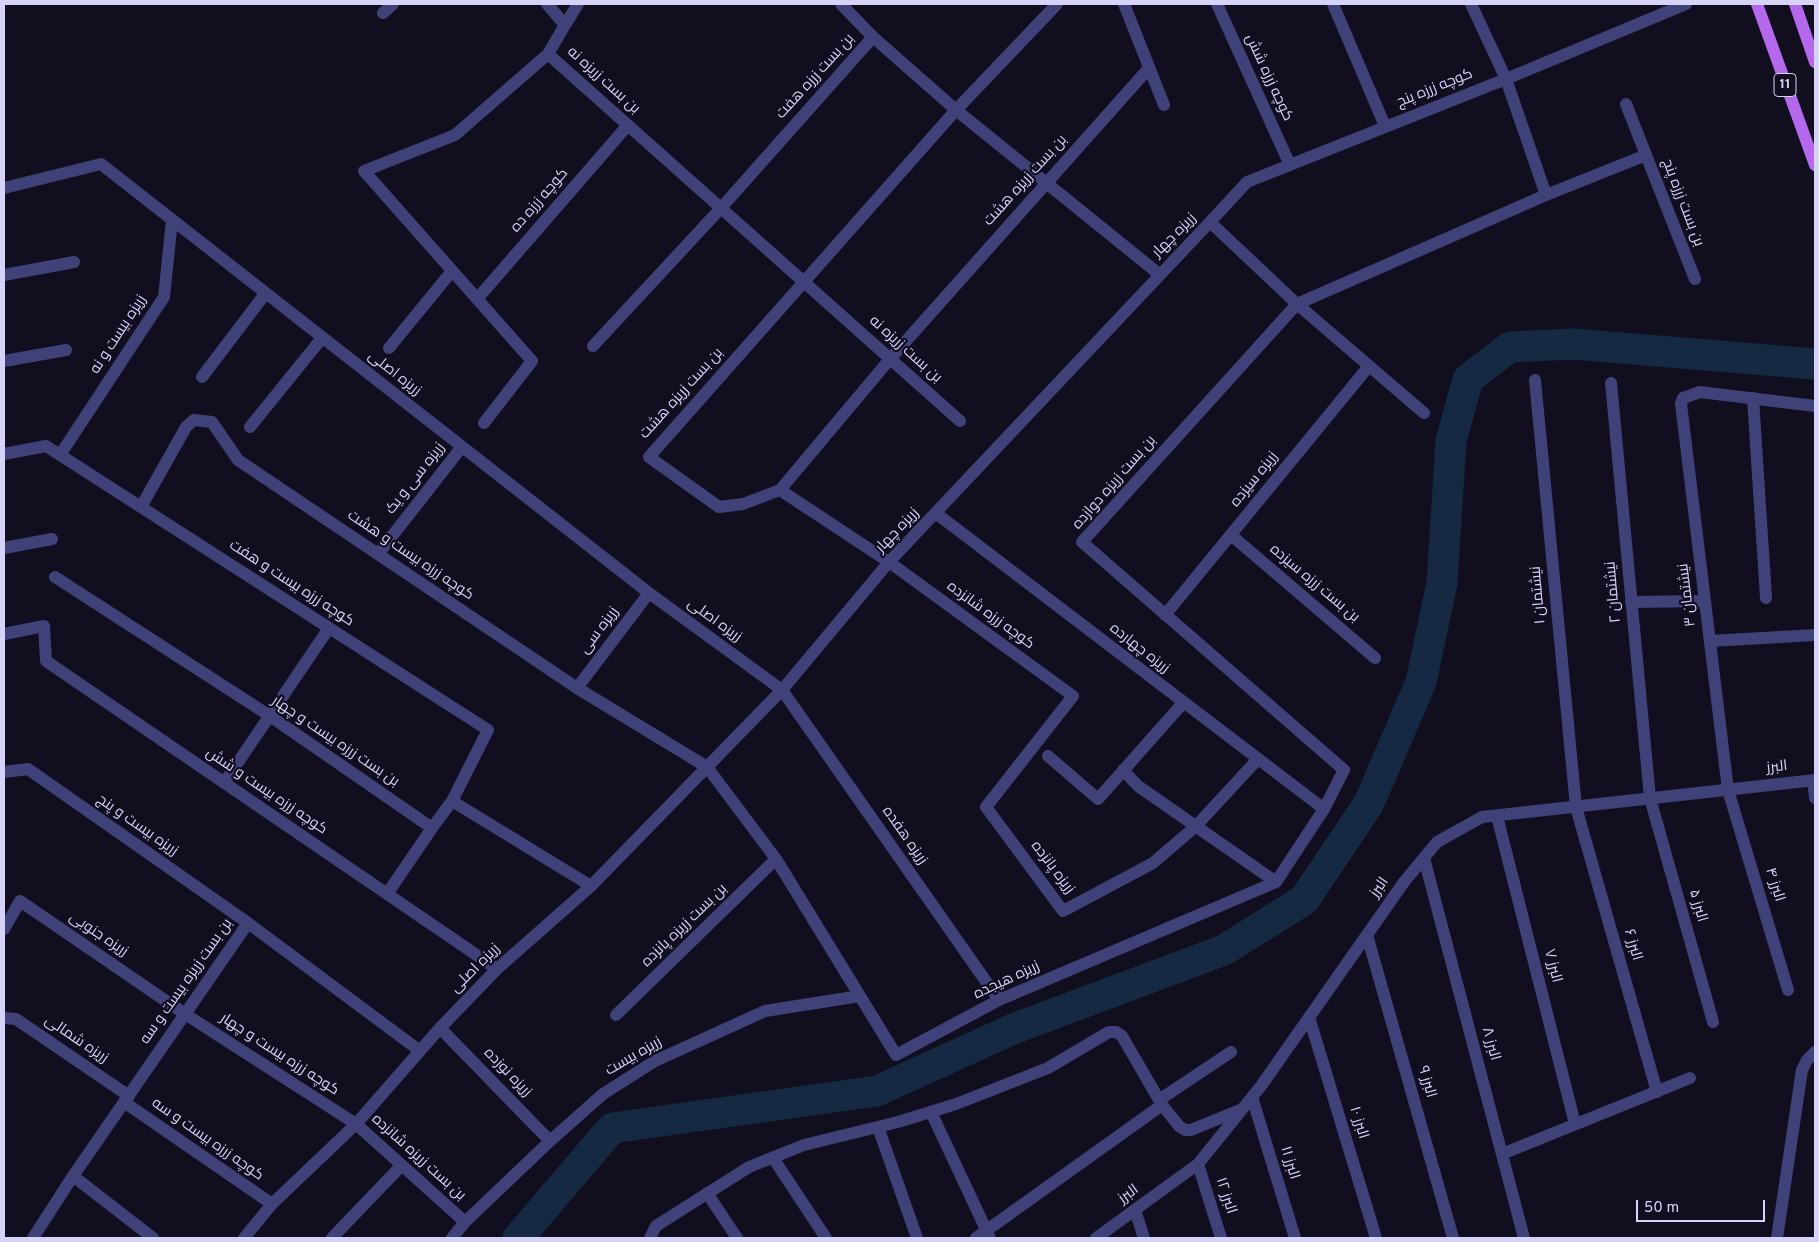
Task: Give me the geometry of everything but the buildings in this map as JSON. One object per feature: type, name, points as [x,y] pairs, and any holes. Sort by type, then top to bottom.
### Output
[{"type":"main road","name":"11","points":[[1757,4],[1815,165]]},
{"type":"main road","name":"11","points":[[1795,4],[1813,49],[1815,62]]},
{"type":"street","points":[[383,13],[393,4]]},
{"type":"street","points":[[547,4],[565,25]]},
{"type":"street","points":[[548,54],[578,4]]},
{"type":"street","points":[[841,4],[873,37]]},
{"type":"street","name":"بن بست زریزه هشت","points":[[1057,4],[956,110],[649,457],[718,507],[743,504],[780,490],[890,359],[1149,68]]},
{"type":"street","points":[[1124,4],[1164,105]]},
{"type":"street","name":"کوچه زرزه شش","points":[[1217,4],[1290,165]]},
{"type":"street","points":[[1332,4],[1385,126]]},
{"type":"street","points":[[1424,413],[1297,304],[1546,195],[1506,79],[1471,4]]},
{"type":"street","name":"کوچه زرزه پنج","points":[[1210,222],[1247,182],[1506,79],[1686,4]]},
{"type":"street","name":"بن بست زرزه هفت","points":[[593,346],[721,208],[873,37],[956,110],[1159,274]]},
{"type":"street","name":"بن بست زریزه نه","points":[[484,423],[532,361],[364,171],[455,135],[548,54],[960,420]]},
{"type":"street","points":[[1626,104],[1646,155]]},
{"type":"street","name":"کوچه زرزه ده","points":[[477,299],[628,125]]},
{"type":"street","name":"بن بست زرزه پنج","points":[[1546,195],[1646,155],[1695,279]]},
{"type":"street","name":"زریزه اصلی","points":[[4,188],[101,164],[649,594],[782,690],[591,886],[497,969],[440,1028],[356,1124],[272,1204],[244,1238]]},
{"type":"street","name":"زریزه بیست و نه","points":[[60,455],[164,297],[172,220]]},
{"type":"street","name":"زریزه چهار","points":[[782,690],[889,562],[937,514],[1159,274],[1210,222],[1297,304]]},
{"type":"street","points":[[4,275],[74,262]]},
{"type":"street","points":[[389,348],[452,271]]},
{"type":"street","points":[[202,377],[265,294]]},
{"type":"street","name":"بن بست زریزه دوازده","points":[[1276,882],[1324,809],[1344,770],[1082,542],[1297,304]]},
{"type":"street","points":[[250,427],[322,338]]},
{"type":"street","points":[[4,362],[66,350]]},
{"type":"street","name":"زریزه سیزده","points":[[1165,615],[1369,366]]},
{"type":"street","name":"نيشتمان ۱","points":[[1535,380],[1576,807]]},
{"type":"street","name":"نيشتمان ۲","points":[[1611,383],[1650,798]]},
{"type":"street","name":"نيشتمان ۳","points":[[1728,790],[1681,404],[1684,398],[1700,392],[1753,398]]},
{"type":"street","points":[[1766,598],[1753,398],[1815,406]]},
{"type":"street","name":"کوچه زرزه بیست و هشت","points":[[141,507],[186,427],[194,420],[203,419],[212,422],[238,460],[577,688],[706,767]]},
{"type":"street","name":"کوچه زرزه بیست و هفت","points":[[4,454],[46,446],[488,730],[452,801]]},
{"type":"street","name":"زریزه سی و یک","points":[[378,554],[461,448]]},
{"type":"street","name":"کوچه زرزه شانزده","points":[[780,490],[889,562],[1072,696]]},
{"type":"street","name":"زریزه چهارده","points":[[937,514],[1257,760],[1324,809]]},
{"type":"street","name":"بن بست زرزه سیزده","points":[[1231,534],[1375,658]]},
{"type":"street","points":[[4,548],[52,539]]},
{"type":"street","name":"بن بست زرزه بیست و چهار","points":[[55,578],[270,716],[432,828]]},
{"type":"street","name":"زریزه سی","points":[[577,688],[649,594]]},
{"type":"street","points":[[1631,602],[1705,601]]},
{"type":"street","name":"کوچه زرزه بیست و شش","points":[[4,634],[44,626],[46,661],[497,969]]},
{"type":"street","points":[[224,783],[329,628]]},
{"type":"street","points":[[1710,642],[1815,635]]},
{"type":"street","name":"زریزه هفده","points":[[782,690],[999,1000]]},
{"type":"street","name":"زریزه پانزده","points":[[1072,696],[986,807],[1063,911],[1153,862],[1196,826],[1257,760]]},
{"type":"street","points":[[1048,756],[1098,799],[1183,703]]},
{"type":"street","name":"زریزه هیجده","points":[[706,767],[776,859],[896,1054],[999,1000],[1276,882]]},
{"type":"street","name":"زریزه بیست و پنج","points":[[4,772],[28,770],[248,923]]},
{"type":"street","points":[[1123,770],[1138,786],[1276,882]]},
{"type":"street","points":[[1814,780],[1815,798]]},
{"type":"street","name":"البرز","points":[[1096,1238],[1198,1164],[1252,1097],[1367,935],[1436,842],[1482,817],[1814,780]]},
{"type":"street","name":"البرز ۴","points":[[1728,790],[1788,990]]},
{"type":"street","name":"البرز ۵","points":[[1650,798],[1713,1022]]},
{"type":"street","points":[[387,894],[452,801],[591,886]]},
{"type":"street","name":"البرز ۶","points":[[1576,807],[1657,1092]]},
{"type":"street","name":"البرز ۷","points":[[1497,816],[1575,1124]]},
{"type":"street","name":"البرز ۸","points":[[1424,858],[1524,1238]]},
{"type":"street","name":"بن بست زریزه پانزده","points":[[616,1015],[776,859]]},
{"type":"street","name":"زریزه جنوبی","points":[[4,929],[20,901],[185,1014]]},
{"type":"street","name":"بن بست زریزه بیست و سه","points":[[33,1238],[73,1176],[248,923],[420,1052]]},
{"type":"street","name":"البرز ۹","points":[[1367,935],[1453,1238]]},
{"type":"street","name":"زریزه بیست","points":[[465,1222],[550,1141],[603,1094],[655,1062],[765,1011],[860,996]]},
{"type":"street","name":"کوچه زرزه بیست و چهار","points":[[185,1014],[356,1124]]},
{"type":"street","name":"البرز ۱۰","points":[[1309,1017],[1376,1238]]},
{"type":"street","name":"زریزه شمالی","points":[[4,1018],[16,1019],[126,1099]]},
{"type":"street","name":"زریزه نوزده","points":[[440,1028],[550,1141]]},
{"type":"street","points":[[650,1238],[656,1226],[749,1167],[804,1145],[878,1127],[956,1104],[1048,1068],[1109,1032],[1116,1032],[1122,1036],[1161,1103],[1179,1126],[1185,1130],[1191,1130],[1242,1110]]},
{"type":"street","points":[[976,1238],[989,1234],[1231,1052]]},
{"type":"street","points":[[1777,1238],[1802,1070],[1807,1060],[1815,1052]]},
{"type":"street","points":[[1502,1154],[1690,1078]]},
{"type":"street","name":"البرز ۱۱","points":[[1252,1097],[1295,1238]]},
{"type":"street","name":"کوچه زرزه بیست و سه","points":[[126,1099],[272,1204]]},
{"type":"street","points":[[931,1112],[989,1234]]},
{"type":"street","name":"بن بست زریزه شانزده","points":[[356,1124],[465,1222],[452,1238]]},
{"type":"street","points":[[878,1127],[917,1238]]},
{"type":"street","points":[[773,1158],[826,1238]]},
{"type":"street","name":"البرز ۱۲","points":[[1198,1164],[1221,1238]]},
{"type":"street","points":[[332,1238],[402,1165]]},
{"type":"street","points":[[73,1176],[153,1238]]},
{"type":"street","points":[[707,1193],[737,1238]]},
{"type":"street","points":[[1135,1210],[1144,1238]]},
{"type":"waterway","points":[[518,1238],[612,1128],[877,1091],[1013,1029],[1224,950],[1304,900],[1369,803],[1421,682],[1442,583],[1451,441],[1468,379],[1510,347],[1573,344],[1815,364]]}]
